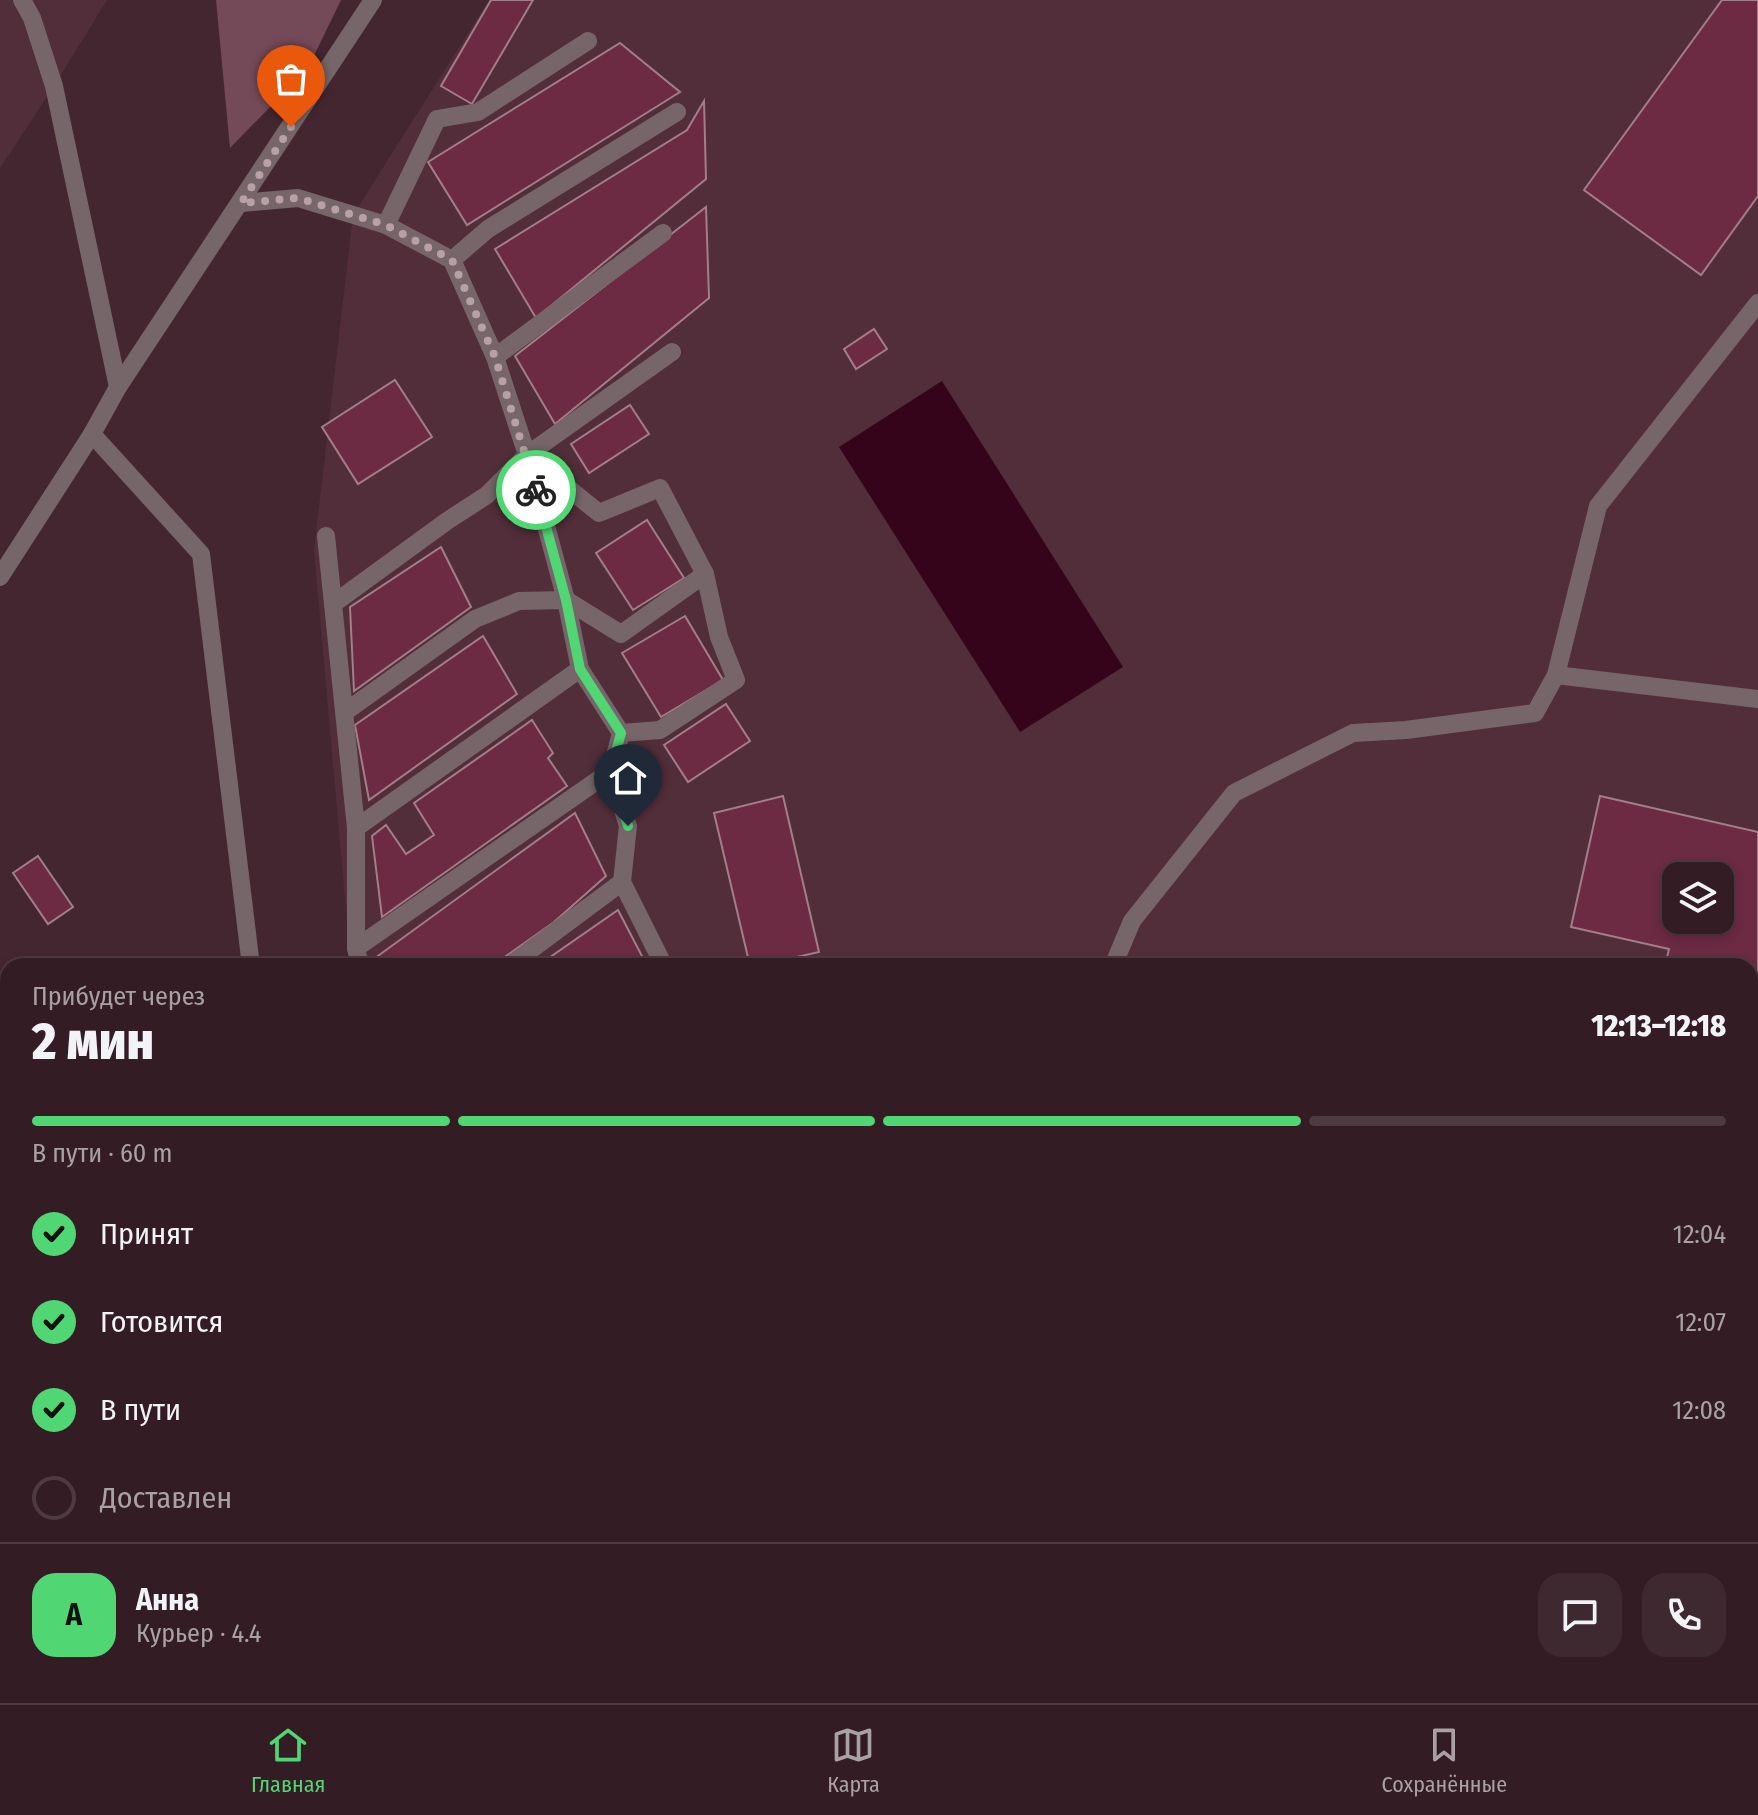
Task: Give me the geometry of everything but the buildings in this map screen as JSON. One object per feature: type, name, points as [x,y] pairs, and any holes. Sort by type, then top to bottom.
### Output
[{"type":"lane","points":[[22,0],[32,18],[54,86],[118,387]]},
{"type":"lane","points":[[0,577],[92,434],[118,387],[373,0]]},
{"type":"lane","points":[[386,225],[437,119],[478,112],[588,41]]},
{"type":"lane","points":[[452,260],[488,229],[677,112]]},
{"type":"lane","points":[[241,203],[298,198],[386,225],[452,260],[495,357],[527,455],[566,600],[580,669],[621,733],[611,771],[628,826],[622,882],[660,958]]},
{"type":"lane","points":[[495,357],[663,233]]},
{"type":"lane","points":[[1116,958],[1132,921],[1234,793],[1353,733],[1406,730],[1535,713],[1556,675],[1598,506],[1758,303]]},
{"type":"lane","points":[[333,604],[487,495],[527,455],[672,352]]},
{"type":"lane","points":[[92,434],[201,554],[250,958]]},
{"type":"lane","points":[[527,455],[599,513],[660,488],[705,574],[719,637],[736,680],[660,730],[621,733]]},
{"type":"lane","points":[[326,536],[356,828],[358,957]]},
{"type":"lane","points":[[345,712],[475,619],[519,601],[566,600],[621,634],[705,574]]},
{"type":"lane","points":[[356,828],[580,669]]},
{"type":"lane","points":[[1556,675],[1758,699]]},
{"type":"lane","points":[[358,957],[611,771]]},
{"type":"lane","points":[[520,958],[622,882]]},
{"type":"shaded area","points":[[0,0],[107,0],[0,168]]},
{"type":"shaded area","points":[[216,0],[341,0],[308,68],[230,148]]},
{"type":"shaded area","points":[[489,0],[1758,0],[1758,958],[350,958],[314,550],[353,215]]},
{"type":"shaded area","points":[[942,381],[1123,667],[1020,732],[839,447]]},
{"type":"way so far","points":[[291,127],[241,203],[298,198],[386,225],[452,260],[495,357],[536,490]]},
{"type":"route","points":[[536,490],[566,600],[580,669],[621,733],[611,771],[628,826]]}]
